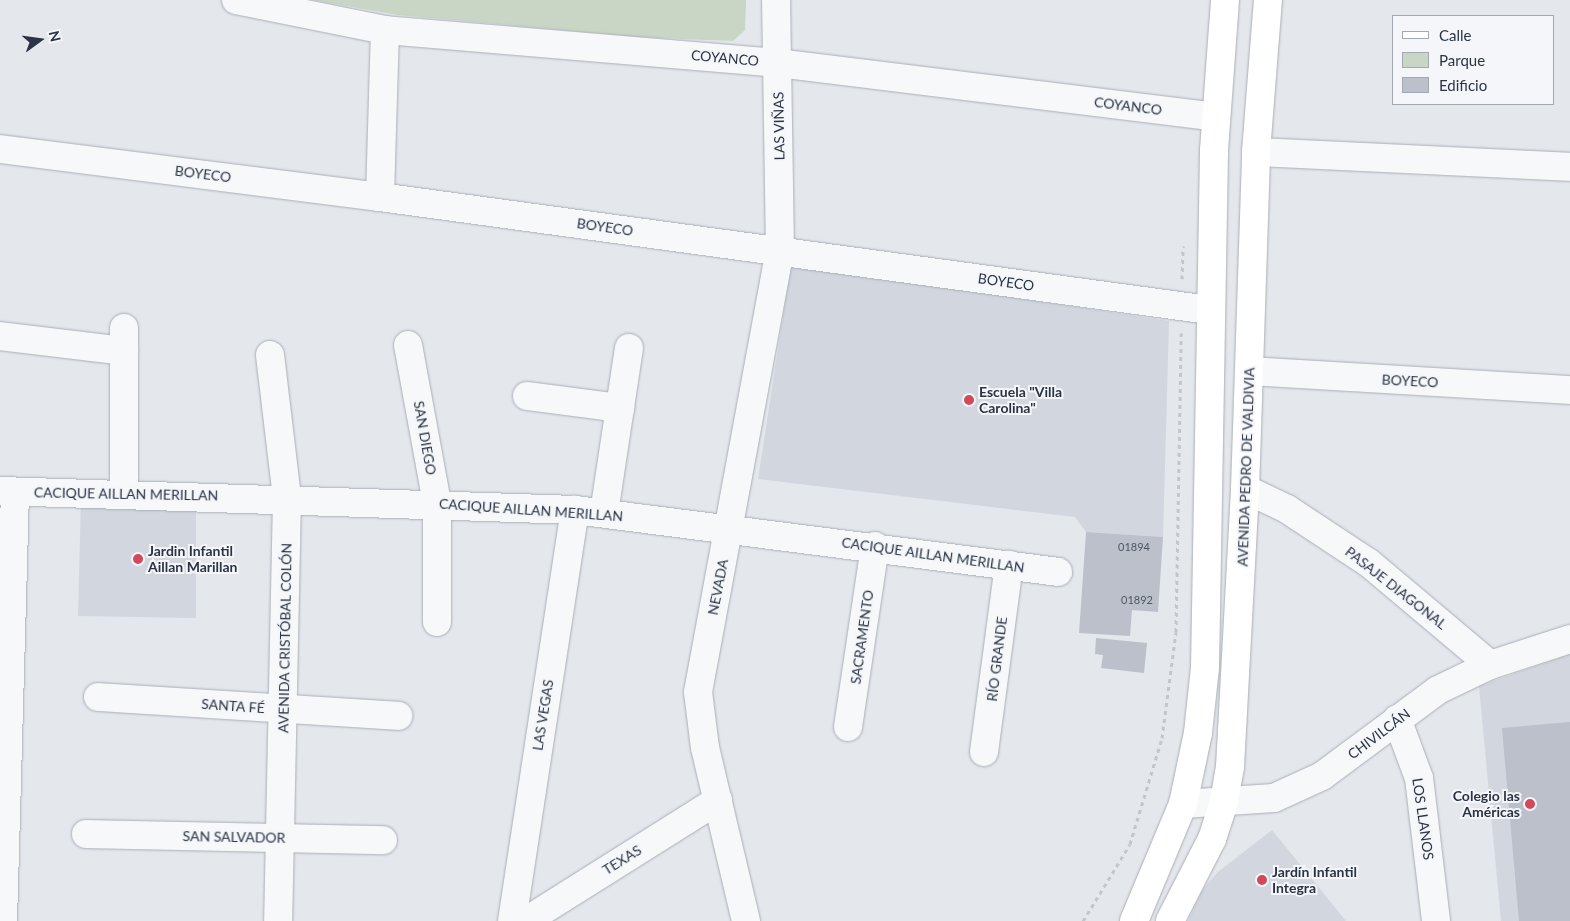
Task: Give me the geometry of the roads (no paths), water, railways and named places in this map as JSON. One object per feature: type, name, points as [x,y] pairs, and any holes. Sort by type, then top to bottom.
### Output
[{"type":"main road","points":[[1134,921],[1183,804],[1198,733],[1205,668],[1209,310],[1215,117],[1225,0]]},
{"type":"main road","name":"AVENIDA PEDRO DE VALDIVIA","points":[[1170,921],[1212,840],[1224,801],[1234,718],[1250,371],[1256,152],[1268,0]]},
{"type":"street","name":"COYANCO","points":[[236,0],[385,30],[778,63],[1215,117]]},
{"type":"street","name":"LAS VIÑAS","points":[[776,0],[780,251]]},
{"type":"street","points":[[380,197],[385,30]]},
{"type":"street","name":"BOYECO","points":[[0,149],[380,197],[1209,310]]},
{"type":"street","points":[[1256,152],[1570,167]]},
{"type":"street","name":"NEVADA","points":[[746,921],[705,748],[698,692],[730,530],[780,251]]},
{"type":"street","points":[[0,336],[124,340],[124,494]]},
{"type":"street","name":"SAN DIEGO","points":[[408,345],[437,503],[437,622]]},
{"type":"street","points":[[604,513],[629,348]]},
{"type":"street","name":"AVENIDA CRISTÓBAL COLÓN","points":[[270,355],[287,498],[285,709],[278,921]]},
{"type":"street","name":"BOYECO","points":[[1250,371],[1570,390]]},
{"type":"street","points":[[527,396],[620,408]]},
{"type":"street","name":"PASAJE DIAGONAL","points":[[1245,489],[1287,509],[1369,563],[1490,665]]},
{"type":"street","points":[[2,912],[8,492]]},
{"type":"street","name":"CACIQUE AILLAN MERILLAN","points":[[8,492],[287,498],[575,510],[875,546],[1058,572]]},
{"type":"street","name":"LAS VEGAS","points":[[512,921],[575,510]]},
{"type":"street","name":"SACRAMENTO","points":[[848,727],[875,546]]},
{"type":"street","name":"RÍO GRANDE","points":[[984,752],[1009,565]]},
{"type":"street","name":"CHIVILCÁN","points":[[1183,804],[1274,798],[1322,776],[1438,690],[1490,665],[1570,634]]},
{"type":"street","name":"SANTA FÉ","points":[[98,697],[398,716]]},
{"type":"street","name":"LOS LLANOS","points":[[1397,719],[1419,778],[1436,921]]},
{"type":"street","name":"TEXAS","points":[[526,921],[718,800]]},
{"type":"street","name":"SAN SALVADOR","points":[[86,834],[383,840]]},
{"type":"place","name":"Escuela \"Villa Carolina\"","points":[[969,400]]},
{"type":"place","name":"Jardin Infantil Aillan Marillan","points":[[138,559]]},
{"type":"place","name":"Colegio las Américas","points":[[1530,804]]},
{"type":"place","name":"Jardín Infantil Integra","points":[[1262,880]]}]
